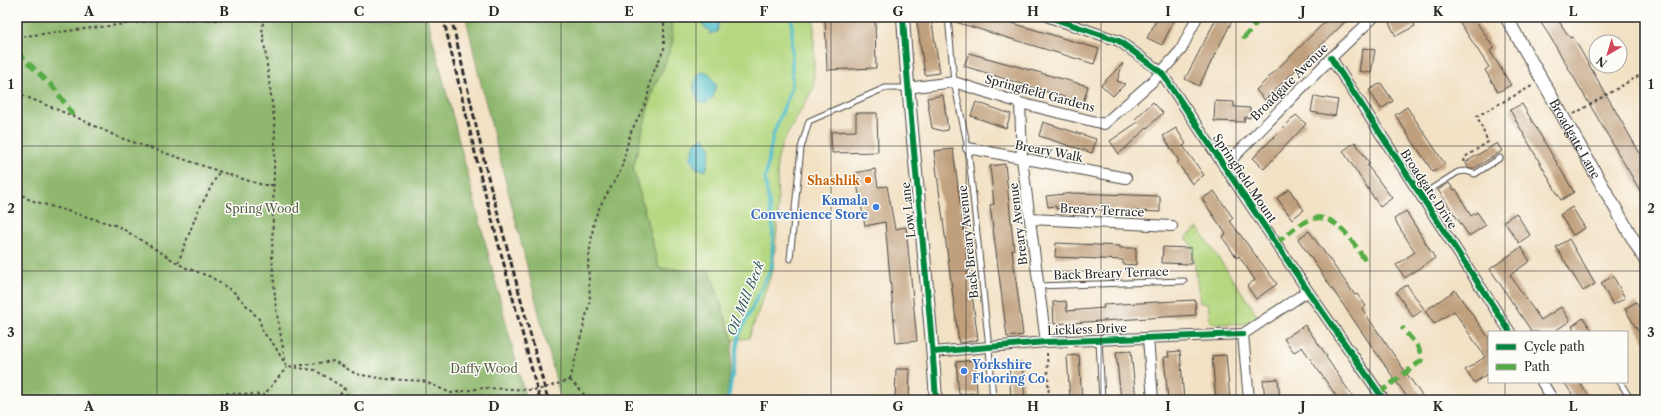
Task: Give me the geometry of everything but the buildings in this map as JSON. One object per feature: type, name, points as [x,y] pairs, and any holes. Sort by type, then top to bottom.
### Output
[{"type":"street","name":"Low Lane","points":[[903,17],[907,88],[933,352],[936,400]]},
{"type":"street","name":"Springfield Mount","points":[[1049,17],[1119,41],[1161,72],[1308,292],[1384,400]]},
{"type":"street","points":[[1161,72],[1181,50],[1197,17]]},
{"type":"street","name":"Broadgate Avenue","points":[[1224,167],[1331,58],[1374,17]]},
{"type":"street","name":"Broadgate Lane","points":[[1506,17],[1645,260]]},
{"type":"street","name":"Broadgate Drive","points":[[1331,58],[1509,331]]},
{"type":"street","name":"Springfield Gardens","points":[[907,88],[954,82],[1020,103],[1104,124],[1161,72]]},
{"type":"street","name":"Breary Avenue","points":[[1020,103],[1022,159],[1046,342]]},
{"type":"street","name":"Breary Walk","points":[[968,148],[1126,178]]},
{"type":"street","name":"Breary Terrace","points":[[1031,219],[1172,226]]},
{"type":"street","points":[[1249,400],[1242,334],[1308,292]]},
{"type":"street","name":"Lickless Drive","points":[[933,352],[1046,342],[1242,334]]},
{"type":"street","points":[[1148,338],[1153,400]]},
{"type":"street","points":[[1543,383],[1553,400]]},
{"type":"lane","name":"Back Breary Avenue","points":[[948,17],[954,82],[968,148],[989,348],[992,400]]},
{"type":"lane","points":[[790,260],[801,148],[809,121],[884,88],[907,88]]},
{"type":"lane","points":[[1420,196],[1458,172],[1462,171],[1475,174],[1500,158]]},
{"type":"lane","name":"Back Breary Terrace","points":[[1038,286],[1184,281]]},
{"type":"lane","points":[[1099,340],[1102,400]]},
{"type":"lane","points":[[1621,383],[1630,400]]},
{"type":"path","points":[[17,37],[167,18],[220,20],[239,17]]},
{"type":"path","points":[[265,17],[262,27],[275,126],[275,185],[272,258],[276,309],[287,367]]},
{"type":"path","points":[[570,380],[590,300],[588,263],[594,221],[600,206],[621,170],[630,134],[647,100],[651,78],[664,49],[664,17]]},
{"type":"path","points":[[1564,120],[1645,72]]},
{"type":"path","points":[[1462,171],[1465,157],[1488,142],[1477,116],[1542,81]]},
{"type":"path","points":[[17,93],[80,119],[118,137],[219,172],[263,185],[275,185]]},
{"type":"path","points":[[178,263],[197,213],[219,172]]},
{"type":"path","points":[[17,192],[30,200],[118,226],[178,263],[211,277],[235,293],[259,319],[263,332],[274,345],[287,367]]},
{"type":"path","points":[[1046,342],[1049,400]]},
{"type":"path","points":[[264,395],[287,367],[334,360],[356,374],[386,379],[423,381],[451,393],[483,388],[538,390],[570,380]]},
{"type":"path","points":[[287,367],[315,370],[344,388],[351,400]]},
{"type":"path","points":[[570,380],[583,393],[587,400]]},
{"type":"path","points":[[337,400],[344,388]]},
{"type":"path","points":[[210,400],[223,393],[264,395]]},
{"type":"path","points":[[264,395],[267,400]]},
{"type":"green space","name":"Spring Wood","points":[[39,17],[427,17],[526,400],[17,400],[17,20]]},
{"type":"green space","points":[[466,17],[670,17],[673,40],[665,64],[653,89],[633,168],[659,268],[710,272],[733,340],[727,400],[561,400],[479,76]]},
{"type":"green space","points":[[670,17],[814,17],[814,87],[782,144],[777,162],[778,218],[773,269],[749,338],[733,340],[710,272],[659,268],[633,168],[653,89],[665,64],[673,40]]},
{"type":"green space","points":[[1198,228],[1258,316],[1245,324],[1210,323],[1208,303],[1200,303],[1192,247],[1186,237]]},
{"type":"water","points":[[700,17],[720,17],[717,32],[709,34],[710,31],[704,27]]},
{"type":"water","points":[[701,72],[709,73],[716,85],[713,98],[706,103],[700,103],[694,87],[694,83]]},
{"type":"water","points":[[704,137],[711,148],[706,171],[696,168],[690,159],[695,142]]},
{"type":"waterway","name":"Oil Mill Beck","points":[[728,400],[739,335],[772,266],[773,228],[765,179],[773,135],[792,87],[792,17]]},
{"type":"railway","points":[[443,17],[481,178],[540,400]]},
{"type":"railway","points":[[451,17],[488,177],[548,400]]},
{"type":"marked path","points":[[1243,39],[1261,17]]},
{"type":"marked path","points":[[17,52],[54,88],[74,116]]},
{"type":"marked path","points":[[1276,243],[1309,220],[1318,218],[1327,219],[1335,223],[1349,237],[1365,260]]},
{"type":"marked path","points":[[1379,393],[1421,361],[1418,347],[1402,327]]},
{"type":"cycle path","points":[[903,17],[910,113],[929,304],[936,400]]},
{"type":"cycle path","points":[[1049,17],[1119,41],[1161,72],[1308,291],[1384,400]]},
{"type":"cycle path","points":[[1331,58],[1509,331]]},
{"type":"cycle path","points":[[933,352],[1046,342],[1243,334]]},
{"type":"place","name":"Shashlik","points":[[868,180]]},
{"type":"place","name":"Kamala Convenience Store","points":[[876,207]]},
{"type":"place","name":"Yorkshire Flooring Co","points":[[964,371]]},
{"type":"park label","name":"Daffy Wood","points":[[484,368]]}]
